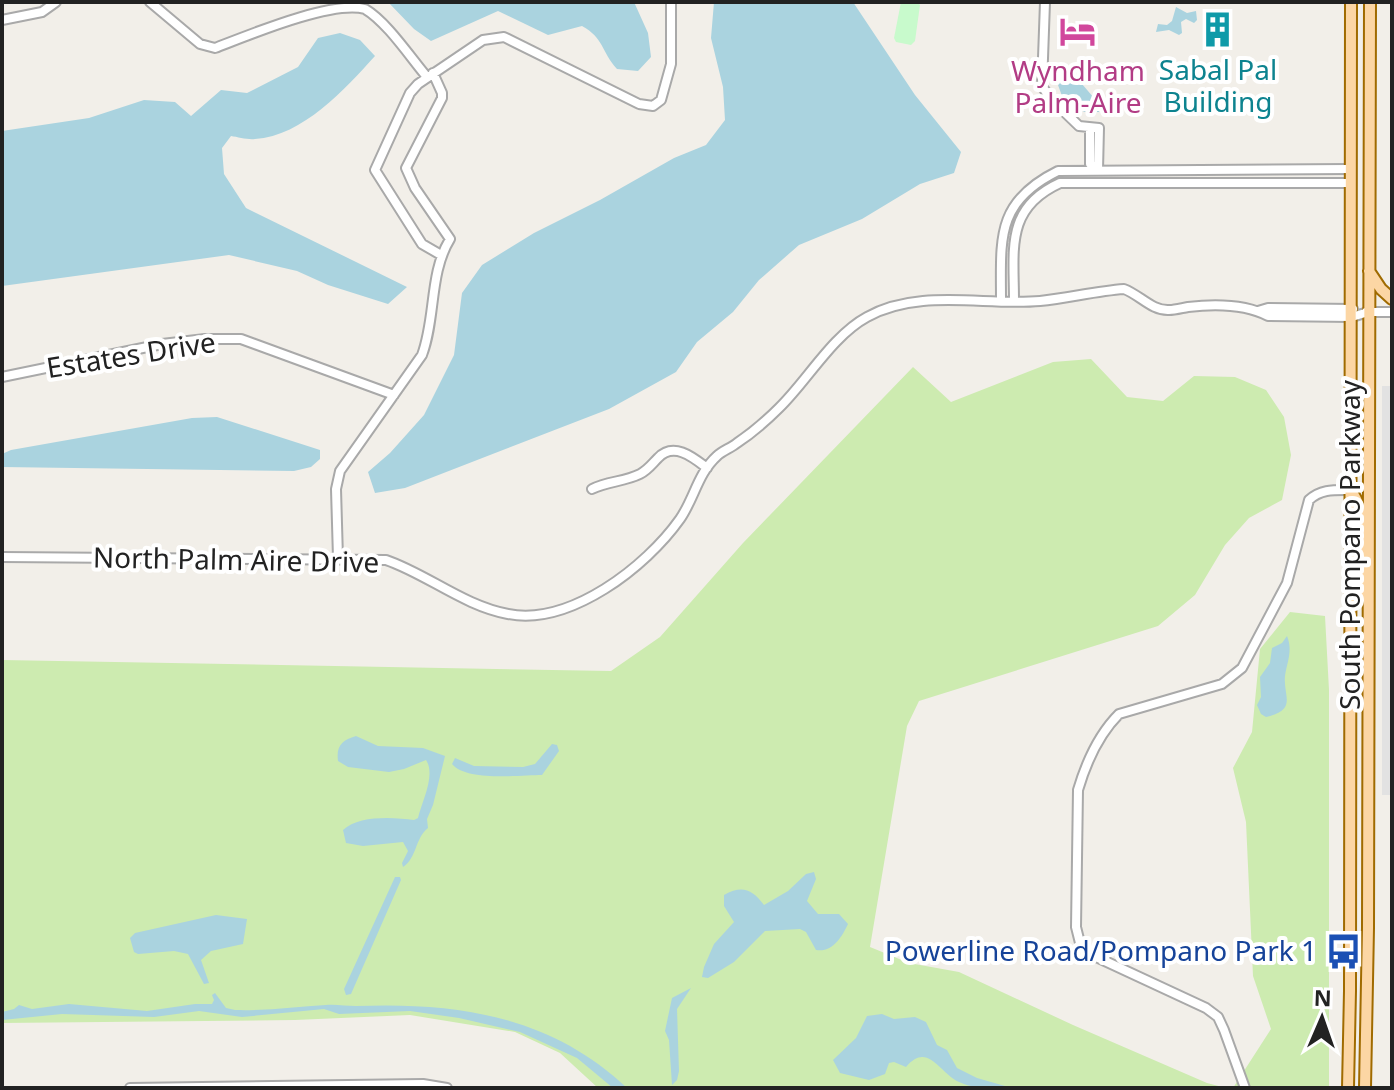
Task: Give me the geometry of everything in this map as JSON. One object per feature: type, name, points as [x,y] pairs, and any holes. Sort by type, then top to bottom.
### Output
[{"type":"main road","name":"South Pompano Parkway","points":[[1348,1088],[1351,2]]},
{"type":"main road","name":"South Pompano Parkway","points":[[1365,1088],[1370,2]]},
{"type":"main road","points":[[1369,271],[1392,299]]},
{"type":"main road","points":[[1350,490],[1361,510],[1361,583],[1369,602]]},
{"type":"street","points":[[2,20],[42,12],[56,2]]},
{"type":"street","points":[[150,2],[200,44],[215,48],[307,8],[362,6],[430,75],[442,93],[406,168],[415,188],[450,239],[441,255],[427,341],[415,367],[340,471],[336,489],[338,558]]},
{"type":"street","points":[[441,255],[422,244],[375,170],[410,93],[430,75],[483,40],[504,37],[639,104],[653,106],[661,100],[671,64],[671,2]]},
{"type":"street","points":[[1045,2],[1042,86],[1079,126],[1095,128],[1090,164],[1098,170]]},
{"type":"street","points":[[1001,301],[1001,249],[1005,224],[1012,207],[1024,191],[1058,171],[1350,169]]},
{"type":"street","points":[[1176,170],[1177,183]]},
{"type":"street","points":[[1246,170],[1247,183]]},
{"type":"street","points":[[1014,301],[1017,227],[1024,209],[1047,189],[1060,183],[1350,183]]},
{"type":"street","name":"North Palm Aire Drive","points":[[2,557],[386,560],[407,567],[477,604],[507,614],[533,616],[558,612],[580,603],[623,576],[649,553],[679,520],[717,455],[761,426],[817,364],[868,316],[908,302],[1039,301],[1124,289],[1159,309],[1232,306],[1268,316],[1392,312]]},
{"type":"street","name":"Estates Drive","points":[[2,377],[162,344],[241,339],[394,395]]},
{"type":"street","points":[[592,489],[608,481],[637,475],[649,469],[662,454],[672,451],[687,453],[707,468]]},
{"type":"street","points":[[1245,1088],[1218,1017],[1206,1008],[1092,955],[1080,943],[1076,927],[1078,790],[1084,771],[1108,725],[1119,714],[1222,684],[1242,668],[1287,583],[1309,500],[1327,490],[1350,490]]},
{"type":"street","points":[[1350,927],[1368,928]]},
{"type":"street","points":[[130,1088],[423,1084],[447,1088]]},
{"type":"green space","points":[[901,2],[920,5],[915,41],[911,45],[896,42],[894,38]]},
{"type":"green space","points":[[1091,359],[1127,397],[1163,401],[1194,376],[1235,377],[1266,390],[1284,417],[1291,455],[1282,500],[1249,518],[1225,545],[1195,595],[1158,626],[919,701],[907,726],[870,947],[909,963],[959,972],[1073,1025],[1207,1083],[1226,1088],[598,1088],[560,1053],[515,1032],[410,1015],[295,1020],[2,1023],[2,660],[611,671],[660,637],[743,543],[913,367],[951,402],[1053,362]]},
{"type":"green space","points":[[1290,612],[1325,616],[1329,690],[1329,1088],[1233,1088],[1271,1029],[1253,976],[1246,822],[1233,768],[1252,732],[1260,649]]},
{"type":"shaded area","points":[[1392,359],[1392,795],[1382,795],[1382,386],[1390,386]]},
{"type":"water","points":[[388,2],[634,2],[648,33],[651,57],[638,71],[617,69],[599,40],[582,26],[548,35],[498,11],[431,41],[414,29]]},
{"type":"water","points":[[714,2],[853,2],[915,95],[961,152],[954,173],[920,184],[862,219],[799,245],[759,280],[733,312],[697,342],[676,372],[609,409],[405,488],[375,493],[368,472],[424,415],[454,355],[462,293],[482,265],[534,233],[674,158],[706,145],[725,120],[723,87],[711,38]]},
{"type":"water","points":[[1176,7],[1187,13],[1196,11],[1197,20],[1194,23],[1186,19],[1181,22],[1182,33],[1179,35],[1169,30],[1156,32],[1158,24],[1167,25],[1172,21]]},
{"type":"water","points":[[340,33],[360,40],[375,56],[322,109],[290,129],[255,139],[231,136],[222,148],[224,174],[246,208],[407,287],[388,304],[328,285],[297,271],[229,255],[2,286],[2,131],[89,118],[144,100],[175,102],[191,116],[221,90],[247,93],[298,67],[318,38]]},
{"type":"water","points":[[1064,78],[1072,84],[1082,84],[1100,105],[1099,112],[1094,112],[1089,106],[1085,112],[1075,108],[1070,110],[1060,99],[1062,96],[1058,85]]},
{"type":"water","points":[[217,417],[320,450],[320,459],[311,467],[294,471],[2,467],[2,454],[11,450],[192,418]]},
{"type":"water","points":[[1287,636],[1290,652],[1285,676],[1286,706],[1266,717],[1257,705],[1261,697],[1260,677],[1270,663],[1272,648]]},
{"type":"water","points":[[356,736],[378,746],[423,748],[445,756],[427,819],[428,828],[411,859],[403,867],[408,851],[403,842],[363,846],[346,843],[343,830],[367,819],[418,818],[429,780],[429,766],[426,760],[389,772],[348,767],[338,761],[338,751],[347,739]]},
{"type":"water","points":[[552,744],[557,745],[559,751],[542,775],[481,775],[459,770],[452,764],[455,758],[474,766],[523,767],[535,764]]},
{"type":"water","points":[[814,872],[816,879],[807,901],[818,914],[839,914],[848,924],[836,943],[827,949],[816,950],[806,932],[800,929],[765,931],[734,962],[708,978],[702,977],[714,944],[734,922],[724,906],[724,895],[746,890],[764,905],[788,891],[806,874]]},
{"type":"water","points":[[395,877],[401,880],[351,994],[346,995],[344,989]]},
{"type":"water","points":[[216,915],[247,919],[243,944],[211,951],[201,960],[209,983],[204,984],[188,954],[174,951],[134,952],[130,938],[135,933]]},
{"type":"water","points":[[691,988],[677,1009],[679,1071],[672,1085],[669,1040],[665,1031],[672,998]]},
{"type":"water","points":[[215,993],[226,1008],[235,1010],[394,1005],[466,1011],[501,1018],[567,1044],[627,1088],[613,1088],[577,1058],[520,1032],[410,1011],[339,1014],[324,1009],[242,1017],[199,1011],[154,1017],[62,1014],[2,1020],[2,1012],[19,1005],[32,1009],[69,1004],[147,1011],[212,1004]]},
{"type":"water","points":[[882,1014],[894,1019],[915,1017],[926,1022],[937,1045],[947,1050],[957,1068],[977,1078],[1012,1088],[965,1085],[933,1061],[921,1057],[906,1067],[889,1063],[885,1074],[869,1080],[840,1073],[833,1060],[856,1038],[867,1016]]},
{"type":"place","name":"Sabal Pal Building","points":[[1218,30]]},
{"type":"place","name":"Wyndham Palm-Aire","points":[[1078,31]]},
{"type":"place","name":"Powerline Road/Pompano Park 1","points":[[1343,951]]}]
